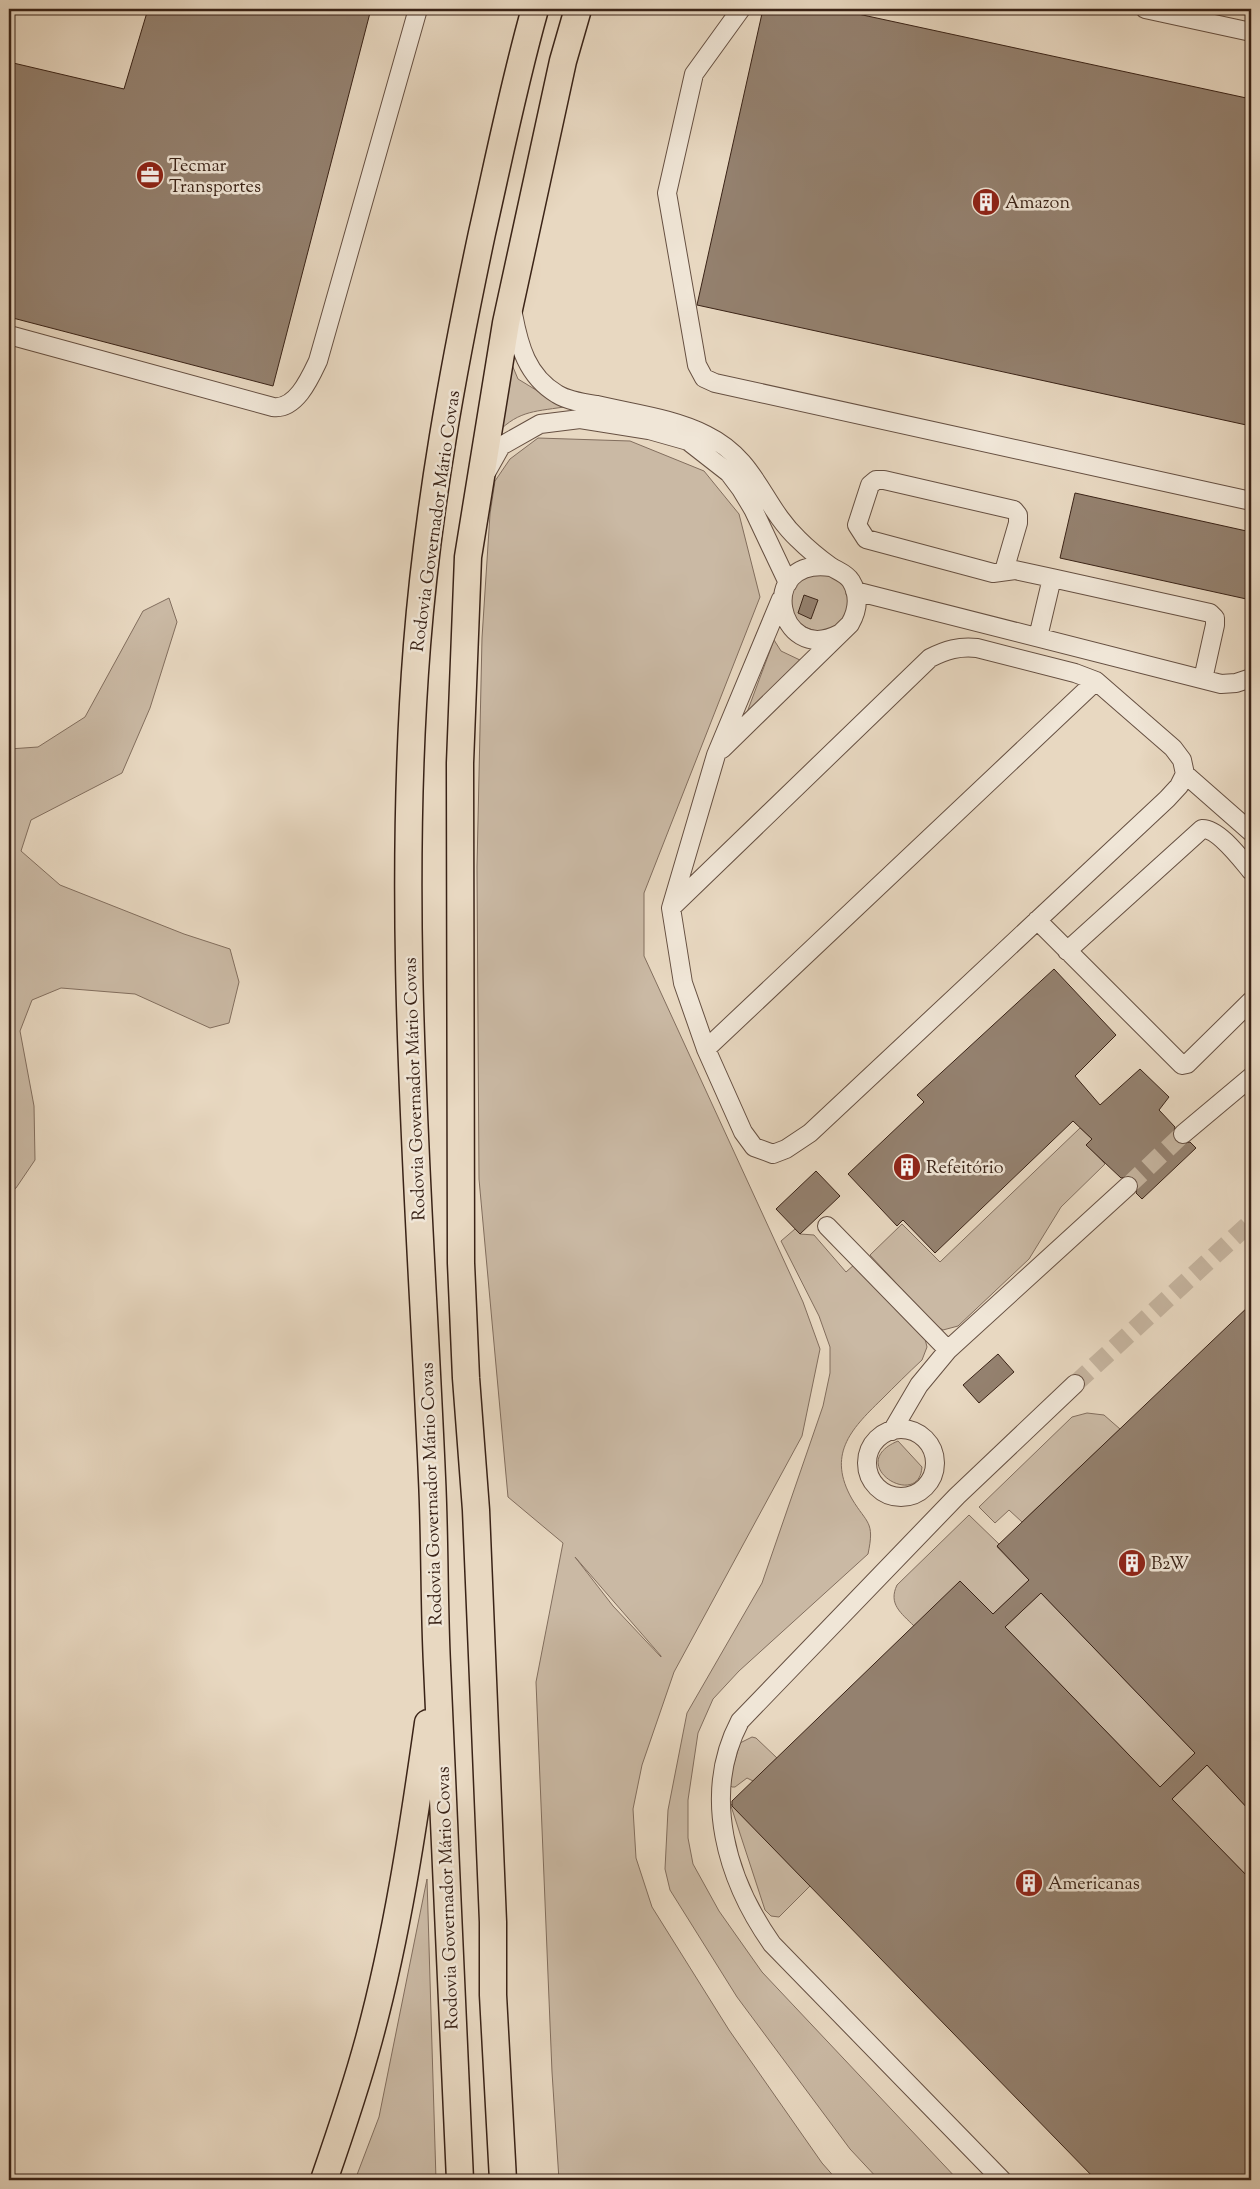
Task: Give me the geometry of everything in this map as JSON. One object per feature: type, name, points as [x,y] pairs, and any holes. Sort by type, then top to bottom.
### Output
[{"type":"highway","name":"Rodovia Governador Mário Covas","points":[[460,2180],[437,1663],[432,1483],[410,1014],[410,804],[417,641],[433,502],[460,342],[496,171],[535,9]]},
{"type":"highway","points":[[503,2180],[493,1995],[493,1922],[476,1510],[466,1378],[461,1263],[460,764],[468,557],[511,300],[563,61],[578,9]]},
{"type":"highway","points":[[324,2180],[369,2039],[391,1946],[414,1821],[437,1663]]},
{"type":"lane","points":[[9,335],[273,407],[283,407],[306,386],[318,361],[418,9]]},
{"type":"lane","points":[[742,9],[694,74],[667,193],[697,365],[704,378],[715,383],[1251,501]]},
{"type":"lane","points":[[1145,9],[1251,32]]},
{"type":"lane","points":[[511,300],[518,344],[528,364],[542,383],[558,395],[663,419],[708,436],[735,455],[755,477],[784,525],[798,540],[831,567]]},
{"type":"lane","points":[[480,482],[501,446],[540,424],[580,420],[668,434],[688,441],[729,473],[753,509],[785,591],[786,620],[794,630],[805,637],[818,640],[831,639],[842,633]]},
{"type":"lane","points":[[1004,571],[1018,523],[1018,515],[1014,510],[884,480],[876,480],[870,485],[857,525],[866,539],[993,573],[1015,570],[1210,613],[1215,618],[1215,625],[1203,679]]},
{"type":"lane","points":[[716,755],[850,624],[856,614],[856,591],[850,580],[842,572],[820,565],[808,567],[797,573],[785,591],[716,755],[671,908],[683,982],[706,1049],[749,1142],[754,1147],[773,1154],[786,1149],[810,1133],[1167,799],[1179,786],[1185,774]]},
{"type":"lane","points":[[1038,637],[1052,578]]},
{"type":"lane","points":[[856,591],[1221,684],[1236,683],[1251,678]]},
{"type":"lane","points":[[671,908],[930,658],[943,651],[962,646],[1075,673],[1096,681],[1173,748],[1182,760],[1185,774],[1251,832]]},
{"type":"lane","points":[[706,1049],[1096,681]]},
{"type":"lane","points":[[1067,951],[1202,829],[1208,829],[1216,833],[1251,871]]},
{"type":"lane","points":[[1037,920],[1182,1065],[1187,1064],[1251,1001]]},
{"type":"lane","points":[[1183,1134],[1251,1076]]},
{"type":"lane","points":[[892,1431],[919,1385],[948,1350],[1128,1186]]},
{"type":"lane","points":[[827,1226],[948,1350]]},
{"type":"lane","points":[[1002,2180],[772,1944],[754,1915],[735,1876],[726,1848],[719,1801],[726,1751],[740,1721],[941,1512],[1075,1384]]},
{"type":"lane","points":[[905,1429],[918,1433],[928,1442],[935,1454],[936,1467],[932,1480],[923,1490],[911,1496],[898,1497],[884,1494],[874,1485],[868,1473],[867,1460],[871,1447],[880,1437],[892,1431],[905,1429]]},
{"type":"lane","points":[[923,1490],[941,1512]]},
{"type":"shaded area","points":[[510,360],[518,379],[564,407],[533,412],[517,417],[493,437]]},
{"type":"shaded area","points":[[538,438],[630,441],[704,471],[739,514],[760,597],[644,893],[644,956],[803,1302],[820,1349],[802,1436],[674,1672],[642,1765],[633,1809],[636,1858],[652,1907],[729,2030],[822,2163],[837,2180],[559,2180],[552,2072],[536,1682],[563,1543],[508,1497],[479,1179],[477,867],[482,638],[490,514],[495,481],[510,459]],"holes":[[[575,1557],[661,1656],[613,1606]]]},
{"type":"shaded area","points":[[820,573],[836,578],[844,586],[849,602],[844,618],[836,626],[820,631],[804,626],[796,618],[791,602],[796,586],[804,578]]},
{"type":"shaded area","points":[[169,598],[177,622],[150,708],[122,773],[31,820],[21,851],[60,885],[184,934],[230,949],[239,982],[229,1023],[210,1028],[135,994],[61,988],[32,1000],[20,1031],[34,1106],[35,1160],[16,1188],[9,1192],[9,749],[38,747],[85,717],[143,611]]},
{"type":"shaded area","points":[[774,640],[781,651],[802,661],[746,715]]},
{"type":"shaded area","points":[[1080,1128],[1092,1139],[1087,1145],[1105,1164],[1061,1207],[1029,1259],[958,1326],[943,1330],[935,1325],[870,1255],[902,1224],[940,1262]]},
{"type":"shaded area","points":[[795,1229],[800,1234],[814,1235],[846,1272],[855,1264],[924,1335],[927,1347],[922,1360],[860,1422],[846,1444],[842,1456],[845,1483],[870,1529],[868,1554],[739,1671],[713,1699],[698,1733],[688,1800],[688,1838],[693,1864],[719,1911],[762,1972],[958,2180],[879,2180],[850,2149],[737,1997],[670,1890],[665,1869],[668,1810],[687,1713],[762,1583],[823,1406],[830,1373],[830,1347],[819,1316],[781,1241]]},
{"type":"shaded area","points":[[1087,1413],[1104,1415],[1120,1429],[1022,1522],[1009,1510],[995,1523],[979,1507],[1072,1417]]},
{"type":"shaded area","points":[[898,1441],[922,1467],[918,1479],[909,1485],[899,1484],[888,1479],[881,1471],[878,1461],[883,1451]]},
{"type":"shaded area","points":[[969,1515],[999,1544],[997,1547],[1029,1580],[993,1614],[914,1626],[897,1608],[894,1598],[897,1585]]},
{"type":"shaded area","points":[[1041,1593],[1195,1753],[1160,1787],[1005,1627]]},
{"type":"shaded area","points":[[752,1737],[756,1738],[777,1758],[753,1781],[747,1778],[735,1787],[732,1787],[728,1784],[740,1743]]},
{"type":"shaded area","points":[[1207,1765],[1251,1812],[1251,1880],[1172,1799]]},
{"type":"shaded area","points":[[730,1803],[810,1886],[779,1917],[771,1916],[765,1910]]},
{"type":"shaded area","points":[[427,1879],[436,2180],[355,2180],[379,2117]]},
{"type":"building","points":[[148,9],[371,9],[273,386],[9,317],[9,62],[124,89]]},
{"type":"building","name":"Amazon","points":[[763,9],[835,9],[1251,99],[1251,426],[697,305]]},
{"type":"building","points":[[1075,493],[1251,532],[1251,600],[1060,558]]},
{"type":"building","points":[[804,595],[818,600],[811,619],[798,613]]},
{"type":"building","points":[[1054,969],[1116,1035],[1075,1076],[1100,1105],[1140,1069],[1169,1097],[1159,1110],[1175,1127],[1173,1135],[1175,1140],[1180,1144],[1190,1142],[1196,1148],[1142,1199],[1136,1193],[1138,1184],[1136,1179],[1131,1176],[1121,1178],[1086,1145],[1092,1139],[1073,1121],[935,1253],[903,1220],[897,1226],[848,1174],[924,1102],[917,1095]]},
{"type":"building","points":[[816,1171],[840,1196],[800,1234],[776,1209]]},
{"type":"building","name":"Americanas","points":[[1251,1304],[1251,1812],[1207,1765],[1172,1799],[1251,1880],[1251,2180],[1096,2180],[732,1806],[732,1801],[960,1581],[993,1614],[1029,1580],[997,1546]],"holes":[[[1041,1593],[1195,1753],[1160,1787],[1005,1627]]]},
{"type":"building","points":[[998,1354],[1014,1372],[979,1403],[963,1385]]},
{"type":"tunnel","points":[[1128,1186],[1183,1134]]},
{"type":"tunnel","points":[[1075,1384],[1251,1222]]},
{"type":"place","name":"Tecmar Transportes","points":[[150,175]]},
{"type":"place","name":"Amazon","points":[[986,202]]},
{"type":"place","name":"Refeitório","points":[[907,1167]]},
{"type":"place","name":"B2W","points":[[1132,1563]]},
{"type":"place","name":"Americanas","points":[[1029,1883]]}]
